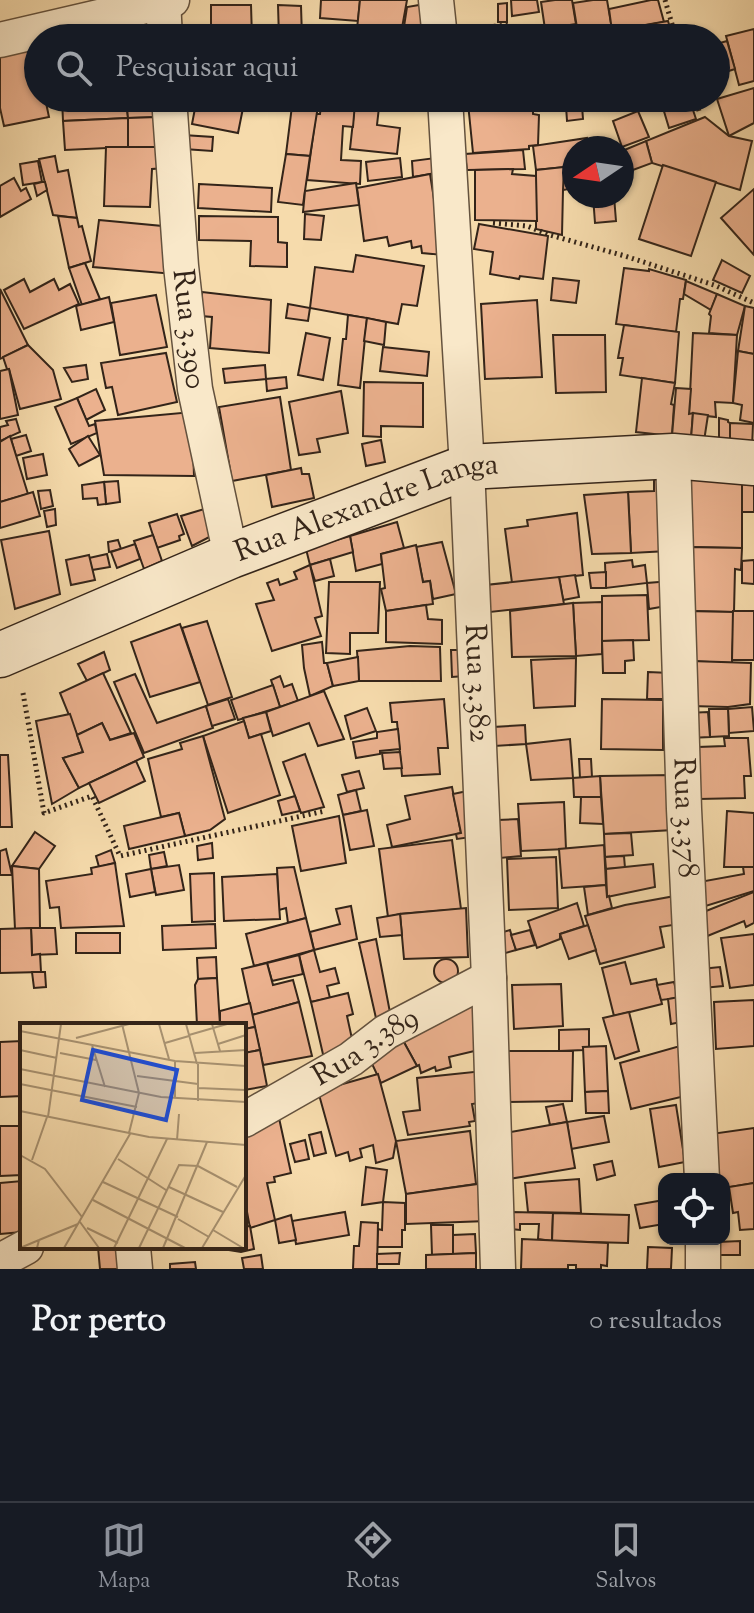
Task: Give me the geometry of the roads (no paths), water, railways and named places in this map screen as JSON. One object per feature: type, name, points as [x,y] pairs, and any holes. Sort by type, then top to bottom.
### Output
[{"type":"street","points":[[436,0],[439,24]]},
{"type":"street","points":[[68,24],[166,1],[165,24]]},
{"type":"street","points":[[0,40],[24,34]]},
{"type":"street","name":"Rua 3.390","points":[[170,112],[181,266],[195,389],[231,556]]},
{"type":"street","name":"Rua 3.382","points":[[446,112],[467,467],[498,1269]]},
{"type":"street","name":"Rua Alexandre Langa","points":[[8,652],[231,556],[467,467],[673,456],[754,463]]},
{"type":"street","name":"Rua 3.378","points":[[673,456],[684,809],[702,1173]]},
{"type":"street","name":"Rua 3.389","points":[[246,1119],[351,1059],[386,1032],[489,978]]},
{"type":"street","points":[[703,1245],[703,1269]]},
{"type":"street","points":[[0,1261],[22,1249]]},
{"type":"street","points":[[133,1249],[135,1269]]}]
